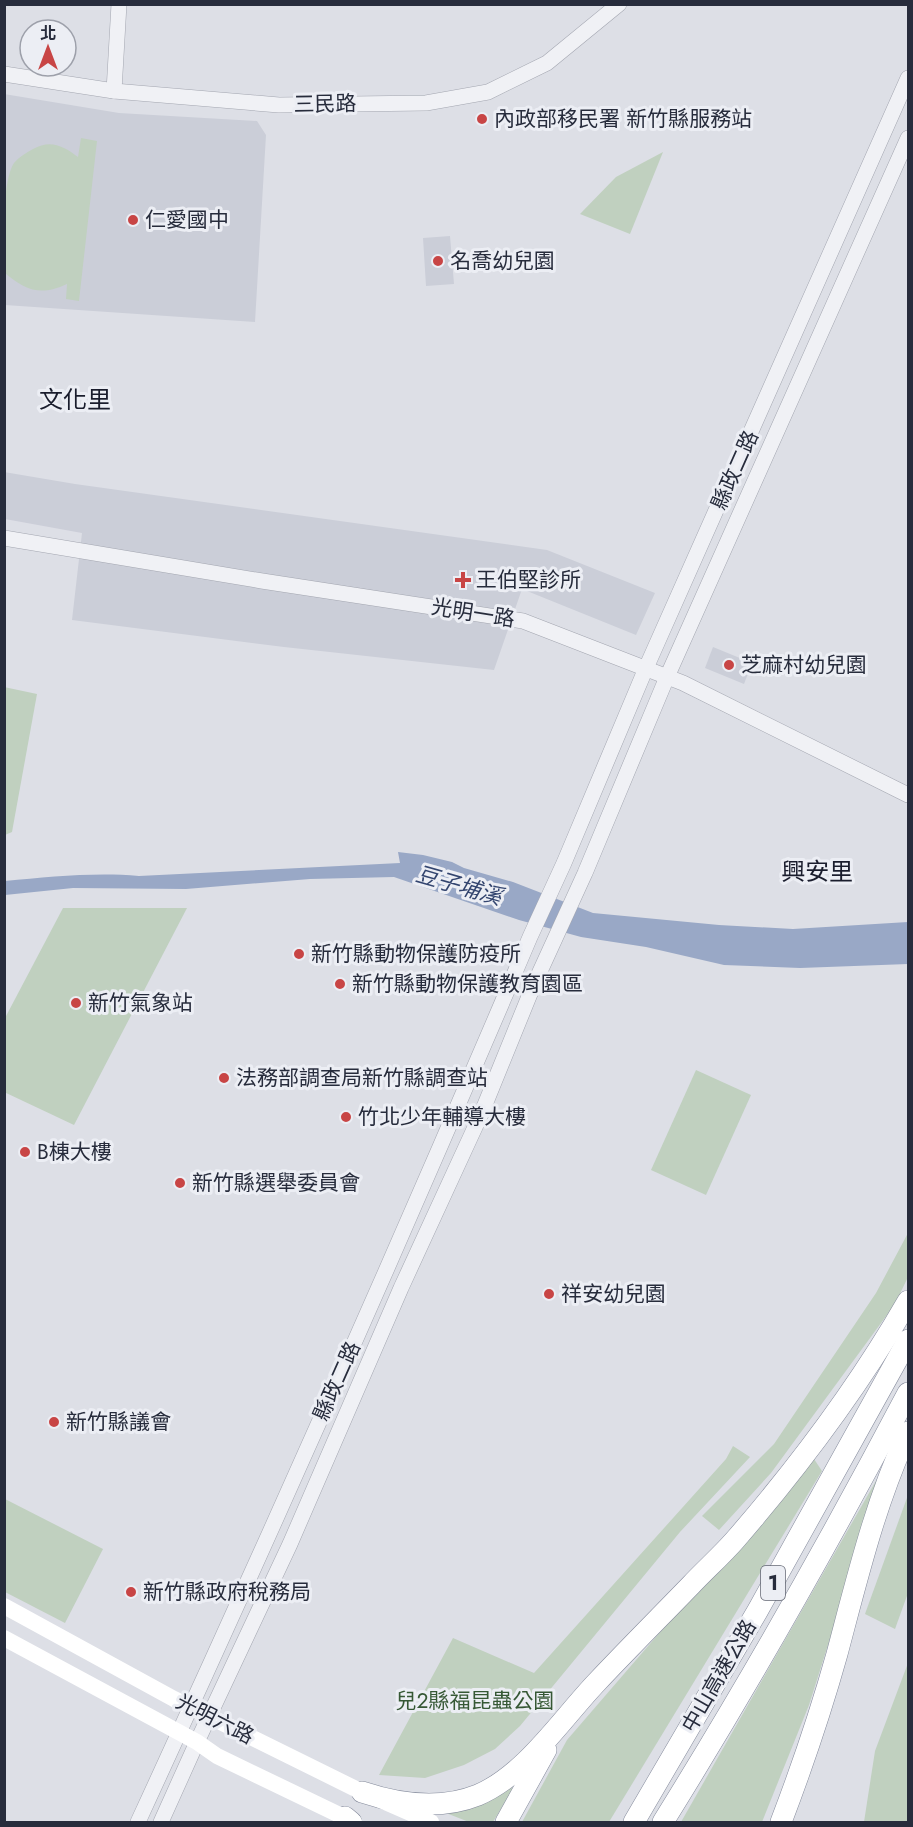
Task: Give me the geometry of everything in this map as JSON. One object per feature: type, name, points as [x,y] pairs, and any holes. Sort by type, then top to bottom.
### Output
[{"type":"highway","points":[[362,1792],[389,1801],[437,1803],[468,1798],[511,1777],[593,1686],[734,1541],[848,1397],[909,1300]]},
{"type":"highway","name":"中山高速公路","points":[[634,1822],[764,1599],[909,1340]]},
{"type":"highway","name":"中山高速公路","points":[[663,1822],[724,1722],[909,1394]]},
{"type":"highway","points":[[781,1822],[822,1707],[865,1550],[887,1484],[909,1432]]},
{"type":"highway","points":[[506,1822],[557,1728]]},
{"type":"highway","points":[[794,1822],[801,1770]]},
{"type":"main road","name":"光明六路","points":[[4,1606],[209,1716],[362,1792],[431,1822]]},
{"type":"main road","name":"光明六路","points":[[4,1638],[180,1733],[217,1756],[351,1821]]},
{"type":"street","points":[[114,91],[119,4]]},
{"type":"street","name":"三民路","points":[[4,74],[114,91],[279,105],[426,103],[488,92],[547,63],[619,4]]},
{"type":"street","name":"縣政二路","points":[[138,1822],[296,1475],[564,863],[646,668],[909,78]]},
{"type":"street","name":"縣政二路","points":[[161,1822],[196,1742],[290,1544],[397,1296],[482,1112],[667,677],[909,138]]},
{"type":"street","name":"光明一路","points":[[4,538],[523,621],[667,677],[909,795]]},
{"type":"shaded area","name":"仁愛國中","points":[[4,94],[119,113],[257,121],[266,135],[255,322],[5,305]]},
{"type":"shaded area","name":"名喬幼兒園","points":[[450,236],[454,284],[426,286],[423,238]]},
{"type":"shaded area","points":[[4,472],[547,550],[655,593],[636,635],[522,589],[494,670],[284,647],[72,620],[82,533],[5,519]]},
{"type":"shaded area","name":"芝麻村幼兒園","points":[[713,647],[752,663],[744,684],[705,668]]},
{"type":"green space","points":[[81,138],[97,141],[79,301],[66,299],[67,284],[49,290],[34,290],[20,284],[5,273],[4,232],[7,185],[14,163],[28,152],[45,144],[57,145],[78,157]]},
{"type":"green space","points":[[663,152],[630,234],[580,214],[616,177]]},
{"type":"green space","points":[[4,687],[37,694],[12,832],[5,835]]},
{"type":"green space","points":[[63,908],[187,908],[74,1125],[4,1092],[5,1018]]},
{"type":"green space","points":[[696,1070],[751,1095],[706,1195],[651,1170]]},
{"type":"green space","points":[[908,1233],[908,1277],[895,1304],[771,1473],[719,1530],[702,1516],[774,1444],[876,1293]]},
{"type":"green space","name":"兒2縣福昆蟲公園","points":[[733,1446],[750,1457],[680,1532],[520,1726],[495,1749],[464,1765],[425,1778],[379,1775],[453,1638],[534,1673],[726,1459]]},
{"type":"green space","points":[[812,1456],[822,1471],[609,1822],[522,1822],[567,1740]]},
{"type":"green space","points":[[885,1465],[809,1705],[762,1822],[681,1822]]},
{"type":"green space","points":[[908,1495],[908,1593],[895,1629],[865,1614]]},
{"type":"green space","points":[[5,1499],[103,1549],[65,1623],[5,1592]]},
{"type":"green space","points":[[908,1663],[908,1822],[864,1822],[875,1751]]},
{"type":"green space","points":[[514,1787],[493,1822],[469,1822],[446,1813]]},
{"type":"water","name":"豆子埔溪","points":[[398,852],[452,862],[464,868],[513,882],[593,913],[719,925],[793,929],[908,922],[908,964],[800,968],[724,965],[646,947],[581,937],[519,920],[394,877],[310,879],[186,889],[73,888],[5,895],[5,881],[72,876],[139,876],[400,863]]},
{"type":"place","name":"內政部移民署 新竹縣服務站","points":[[482,119]]},
{"type":"place","name":"仁愛國中","points":[[133,220]]},
{"type":"place","name":"名喬幼兒園","points":[[438,261]]},
{"type":"place","name":"王伯堅診所","points":[[463,580]]},
{"type":"place","name":"芝麻村幼兒園","points":[[729,665]]},
{"type":"place","name":"新竹縣動物保護防疫所","points":[[299,954]]},
{"type":"place","name":"新竹縣動物保護教育園區","points":[[340,984]]},
{"type":"place","name":"新竹氣象站","points":[[76,1003]]},
{"type":"place","name":"法務部調查局新竹縣調查站","points":[[224,1078]]},
{"type":"place","name":"竹北少年輔導大樓","points":[[346,1117]]},
{"type":"place","name":"B棟大樓","points":[[25,1152]]},
{"type":"place","name":"新竹縣選舉委員會","points":[[180,1183]]},
{"type":"place","name":"祥安幼兒園","points":[[549,1294]]},
{"type":"place","name":"新竹縣議會","points":[[54,1422]]},
{"type":"place","name":"新竹縣政府稅務局","points":[[131,1592]]},
{"type":"district","name":"文化里","points":[[75,400]]},
{"type":"district","name":"興安里","points":[[817,872]]}]
